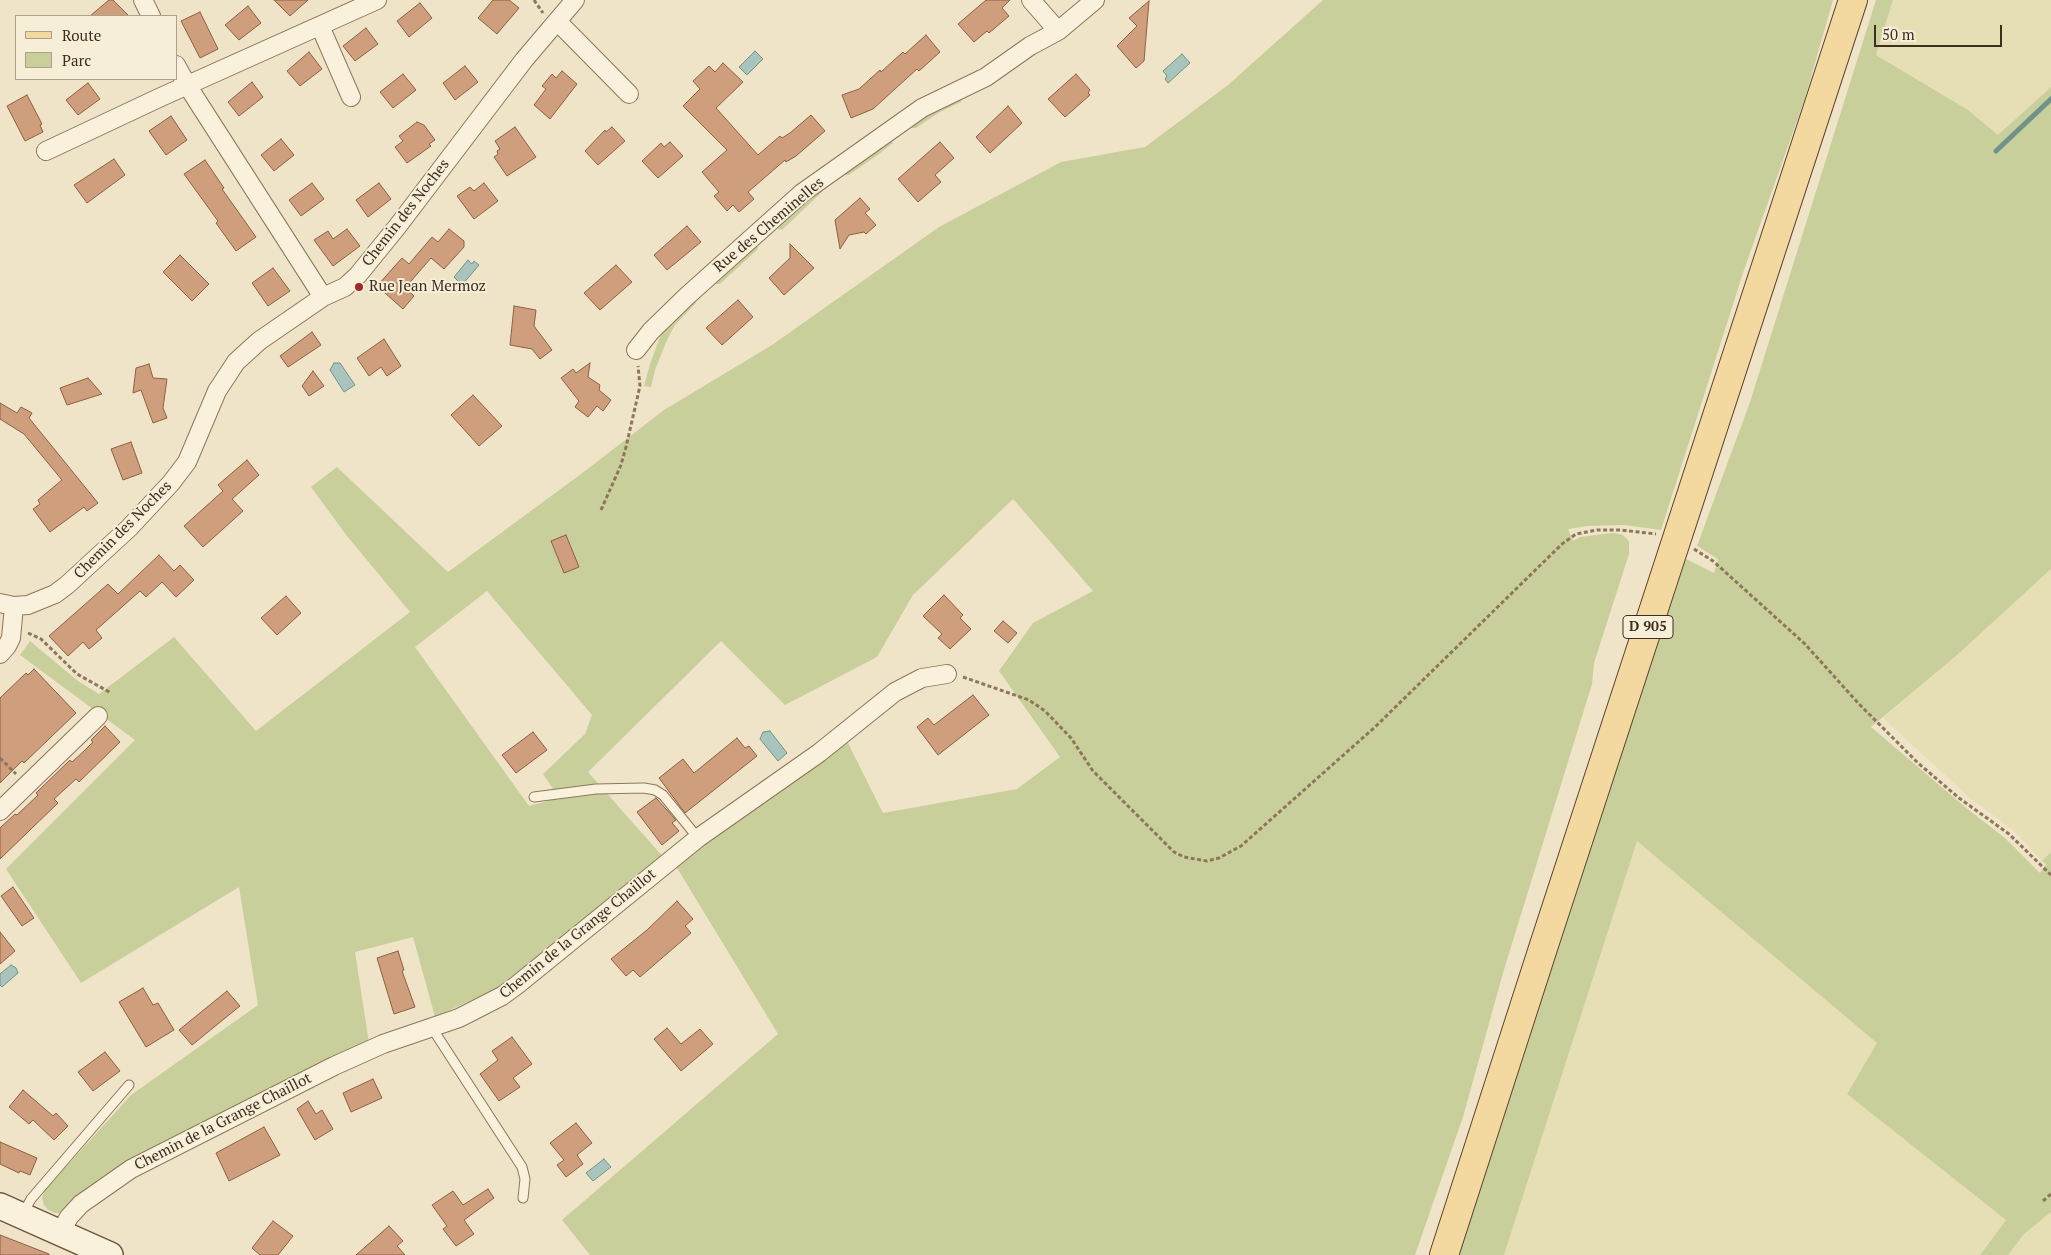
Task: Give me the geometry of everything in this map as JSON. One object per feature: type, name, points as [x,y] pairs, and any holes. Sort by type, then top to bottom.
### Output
[{"type":"main road","name":"D 905","points":[[1444,1255],[1544,942],[1853,0]]},
{"type":"main road","points":[[11,1211],[110,1255]]},
{"type":"street","points":[[143,0],[150,15]]},
{"type":"street","points":[[46,151],[187,85],[377,0]]},
{"type":"street","name":"Chemin des Noches","points":[[7,605],[28,605],[55,594],[129,528],[171,483],[186,462],[217,391],[236,362],[259,341],[323,297],[345,288],[358,275],[398,227],[474,125],[575,0]]},
{"type":"street","points":[[1031,0],[1058,30]]},
{"type":"street","name":"Rue des Cheminelles","points":[[636,350],[651,331],[686,296],[802,193],[922,108],[986,77],[1030,46],[1058,30],[1095,0]]},
{"type":"street","points":[[557,21],[629,94]]},
{"type":"street","points":[[320,26],[351,97]]},
{"type":"street","points":[[178,69],[323,297]]},
{"type":"street","points":[[0,654],[7,646],[13,630],[7,605]]},
{"type":"street","name":"Chemin de la Grange Chaillot","points":[[60,1233],[69,1217],[81,1204],[131,1169],[334,1066],[383,1044],[432,1028],[485,1006],[517,986],[698,838],[819,753],[895,692],[922,678],[947,674]]},
{"type":"street","points":[[0,811],[98,716]]},
{"type":"lane","points":[[534,796],[596,789],[644,788],[655,790],[663,795],[698,838]]},
{"type":"lane","points":[[432,1028],[522,1167],[525,1179],[523,1198]]},
{"type":"lane","points":[[11,1211],[31,1199],[129,1086]]},
{"type":"path","points":[[601,510],[621,465],[640,386],[636,350]]},
{"type":"path","points":[[947,674],[960,676],[1029,700],[1044,711],[1071,738],[1094,771],[1174,852],[1184,857],[1207,860],[1219,858],[1241,846],[1375,727],[1562,544],[1576,534],[1597,530],[1646,532],[1676,541],[1713,561],[1805,644],[1859,704],[1918,763],[1959,798],[2009,834],[2051,875]]},
{"type":"path","points":[[13,630],[28,633],[41,639],[77,674],[111,693]]},
{"type":"path","points":[[0,758],[13,771]]},
{"type":"path","points":[[2044,1201],[2051,1194]]},
{"type":"shaded area","points":[[1893,0],[2051,0],[2051,87],[1998,135],[1968,110],[1876,55]]},
{"type":"shaded area","points":[[2051,569],[2051,852],[2042,861],[2014,831],[1970,798],[1883,718],[1956,656]]},
{"type":"shaded area","points":[[1637,841],[1878,1043],[1847,1094],[2006,1220],[1980,1255],[1504,1255]]},
{"type":"shaded area","points":[[2051,1212],[2051,1255],[2008,1255],[2024,1234]]},
{"type":"green space","points":[[1323,0],[1833,0],[1805,98],[1744,270],[1661,530],[1624,525],[1587,526],[1568,529],[1573,541],[1580,537],[1603,534],[1614,533],[1623,535],[1629,541],[1629,554],[1594,663],[1592,684],[1503,973],[1463,1117],[1415,1255],[590,1255],[562,1220],[778,1034],[674,863],[846,739],[883,813],[1017,789],[1060,757],[999,671],[1033,623],[1093,591],[1013,499],[913,595],[877,657],[785,705],[721,641],[588,772],[665,859],[502,986],[435,1017],[413,937],[355,952],[369,1043],[61,1213],[48,1210],[42,1198],[45,1190],[131,1095],[258,1005],[239,887],[81,983],[6,869],[135,740],[20,655],[30,641],[78,681],[99,694],[174,637],[256,731],[410,612],[347,536],[311,487],[337,467],[448,572],[664,410],[772,345],[939,227],[1061,162],[1145,147],[1228,85]],"holes":[[[487,591],[592,715],[585,734],[543,774],[559,798],[529,806],[415,647]]]},
{"type":"green space","points":[[1876,0],[1893,0],[1876,55],[1968,110],[1998,135],[2051,87],[2051,569],[1956,656],[1871,727],[1965,807],[2005,838],[2040,873],[2046,864],[2042,861],[2051,852],[2051,1212],[2024,1234],[2008,1255],[1980,1255],[2006,1220],[1847,1094],[1877,1043],[1637,841],[1504,1255],[1456,1255],[1560,935],[1686,559],[1714,573],[1718,559],[1697,546],[1750,402]]},
{"type":"green space","points":[[962,98],[961,102],[940,112],[916,128],[912,128],[911,126],[921,118]]},
{"type":"green space","points":[[890,139],[893,143],[849,175],[845,175],[844,173]]},
{"type":"green space","points":[[823,189],[782,230],[776,227],[809,196]]},
{"type":"green space","points":[[758,244],[758,249],[720,284],[715,283]]},
{"type":"green space","points":[[695,300],[696,303],[675,325],[667,340],[655,370],[651,387],[644,386],[660,337],[668,325]]},
{"type":"water","points":[[755,51],[763,59],[747,75],[739,67]]},
{"type":"water","points":[[1182,54],[1190,63],[1168,83],[1165,79],[1167,76],[1163,71]]},
{"type":"water","points":[[468,260],[472,264],[474,261],[479,265],[462,285],[454,277]]},
{"type":"water","points":[[334,363],[340,363],[355,385],[344,392],[330,370]]},
{"type":"water","points":[[770,731],[787,753],[778,761],[760,739],[763,732]]},
{"type":"water","points":[[11,965],[16,968],[18,973],[2,987],[0,985],[0,974]]},
{"type":"water","points":[[604,1159],[611,1167],[593,1181],[586,1173]]},
{"type":"building","points":[[109,0],[113,0],[128,15],[91,15]]},
{"type":"building","points":[[274,0],[308,0],[290,16]]},
{"type":"building","points":[[493,0],[509,0],[519,8],[497,34],[478,18]]},
{"type":"building","points":[[986,0],[1010,0],[1002,8],[1009,16],[989,33],[987,31],[974,42],[958,24]]},
{"type":"building","points":[[1149,1],[1144,61],[1136,68],[1117,46],[1137,26],[1129,18]]},
{"type":"building","points":[[420,3],[432,18],[409,37],[397,21]]},
{"type":"building","points":[[248,6],[261,23],[239,40],[225,25]]},
{"type":"building","points":[[200,12],[218,49],[200,58],[181,21]]},
{"type":"building","points":[[366,28],[378,44],[355,61],[343,46]]},
{"type":"building","points":[[926,35],[940,52],[919,71],[917,69],[873,109],[851,118],[842,95],[859,89],[903,52],[905,54]]},
{"type":"building","points":[[309,52],[322,69],[300,86],[287,71]]},
{"type":"building","points":[[723,63],[743,82],[716,108],[758,155],[780,136],[782,138],[790,133],[811,115],[825,131],[796,156],[786,162],[785,160],[748,192],[754,199],[739,212],[733,205],[727,211],[714,196],[719,192],[702,172],[727,150],[683,106],[700,89],[693,81],[709,66],[715,72]]},
{"type":"building","points":[[465,66],[478,82],[455,100],[443,83]]},
{"type":"building","points":[[562,71],[577,84],[550,119],[534,105],[546,89],[542,86],[552,74],[556,78]]},
{"type":"building","points":[[403,74],[416,90],[393,108],[380,92]]},
{"type":"building","points":[[1076,74],[1090,90],[1088,93],[1090,95],[1065,117],[1048,99]]},
{"type":"building","points":[[252,82],[263,97],[239,116],[228,102]]},
{"type":"building","points":[[88,83],[100,99],[78,115],[66,100]]},
{"type":"building","points":[[27,95],[42,124],[40,125],[43,132],[25,141],[7,106]]},
{"type":"building","points":[[1008,106],[1022,123],[990,153],[976,137]]},
{"type":"building","points":[[171,116],[187,140],[166,155],[149,131]]},
{"type":"building","points":[[417,122],[424,125],[435,140],[429,144],[431,146],[407,163],[395,147],[403,141],[399,136]]},
{"type":"building","points":[[515,127],[536,157],[507,176],[494,157],[500,149],[495,141]]},
{"type":"building","points":[[612,127],[625,141],[598,165],[585,151],[605,130],[606,132]]},
{"type":"building","points":[[281,139],[294,155],[274,171],[261,155]]},
{"type":"building","points":[[670,142],[683,156],[658,178],[642,161],[661,143],[664,147]]},
{"type":"building","points":[[940,142],[954,158],[935,175],[941,182],[918,202],[898,179]]},
{"type":"building","points":[[114,159],[125,175],[87,203],[74,185]]},
{"type":"building","points":[[205,160],[224,188],[222,189],[256,237],[236,251],[216,223],[218,221],[184,174]]},
{"type":"building","points":[[312,183],[324,199],[301,216],[289,200]]},
{"type":"building","points":[[379,183],[391,199],[368,217],[356,200]]},
{"type":"building","points":[[484,183],[498,201],[474,219],[457,196],[470,187],[474,191]]},
{"type":"building","points":[[860,198],[870,209],[865,213],[876,225],[866,234],[864,232],[849,235],[840,249],[835,220]]},
{"type":"building","points":[[687,226],[701,242],[667,270],[654,255]]},
{"type":"building","points":[[347,229],[360,246],[333,266],[314,240],[328,231],[333,239]]},
{"type":"building","points":[[449,229],[464,241],[464,247],[444,269],[431,258],[405,288],[414,296],[403,309],[377,286],[402,258],[409,264],[432,237],[438,242]]},
{"type":"building","points":[[790,244],[814,268],[784,295],[769,278],[790,258]]},
{"type":"building","points":[[180,255],[209,284],[192,301],[163,272]]},
{"type":"building","points":[[616,265],[632,282],[600,310],[584,293]]},
{"type":"building","points":[[273,268],[290,291],[268,306],[252,283]]},
{"type":"building","points":[[738,300],[753,317],[722,345],[706,328]]},
{"type":"building","points":[[514,306],[536,310],[534,326],[552,350],[540,359],[532,349],[510,345]]},
{"type":"building","points":[[312,332],[321,345],[288,367],[280,356]]},
{"type":"building","points":[[384,339],[401,366],[387,376],[381,367],[369,376],[357,358]]},
{"type":"building","points":[[590,363],[588,377],[600,385],[599,390],[611,400],[603,411],[597,406],[588,417],[575,407],[579,401],[561,378],[573,369],[576,373]]},
{"type":"building","points":[[149,364],[153,378],[167,379],[163,408],[167,418],[153,423],[141,390],[133,393],[136,368]]},
{"type":"building","points":[[313,371],[324,386],[309,396],[302,386]]},
{"type":"building","points":[[88,378],[102,394],[67,405],[60,388]]},
{"type":"building","points":[[473,395],[502,426],[479,446],[451,415]]},
{"type":"building","points":[[0,403],[17,413],[21,407],[32,413],[29,418],[98,503],[87,511],[84,507],[50,532],[33,509],[40,504],[38,500],[62,480],[24,434],[0,419]]},
{"type":"building","points":[[131,442],[142,473],[123,480],[111,449]]},
{"type":"building","points":[[247,460],[259,475],[232,499],[243,511],[203,547],[184,526],[223,491],[218,485]]},
{"type":"building","points":[[566,535],[579,567],[564,573],[551,541]]},
{"type":"building","points":[[159,555],[174,571],[180,565],[194,580],[176,597],[162,582],[146,597],[140,591],[96,630],[102,638],[89,649],[83,642],[68,656],[49,636],[108,584],[118,594]]},
{"type":"building","points":[[944,595],[963,615],[960,618],[971,629],[950,649],[938,638],[942,634],[923,616]]},
{"type":"building","points":[[286,596],[301,613],[277,635],[261,618]]},
{"type":"building","points":[[1003,621],[1017,633],[1008,643],[994,631]]},
{"type":"building","points":[[34,669],[76,713],[24,763],[22,761],[0,783],[0,698],[26,673],[28,675]]},
{"type":"building","points":[[973,695],[989,715],[938,755],[917,727],[928,718],[934,725]]},
{"type":"building","points":[[105,726],[120,742],[79,782],[76,779],[54,799],[58,803],[0,859],[0,828],[38,795],[36,793],[70,760],[72,762],[84,751],[93,742],[91,740]]},
{"type":"building","points":[[533,732],[547,750],[516,773],[502,755]]},
{"type":"building","points":[[737,738],[745,748],[749,746],[757,756],[685,813],[659,778],[683,759],[694,773]]},
{"type":"building","points":[[656,798],[676,820],[672,823],[679,831],[662,845],[637,812]]},
{"type":"building","points":[[13,887],[34,918],[22,926],[1,896]]},
{"type":"building","points":[[677,901],[693,919],[685,926],[691,933],[640,977],[633,970],[626,976],[611,959],[647,930]]},
{"type":"building","points":[[0,932],[15,951],[0,964]]},
{"type":"building","points":[[398,951],[404,970],[402,971],[415,1007],[394,1014],[377,958]]},
{"type":"building","points":[[143,988],[153,1005],[158,1003],[174,1030],[146,1047],[119,1002]]},
{"type":"building","points":[[227,991],[240,1006],[192,1045],[179,1030]]},
{"type":"building","points":[[667,1028],[681,1044],[700,1029],[713,1044],[681,1071],[654,1039]]},
{"type":"building","points":[[512,1037],[532,1064],[513,1078],[520,1087],[499,1101],[480,1074],[498,1060],[492,1051]]},
{"type":"building","points":[[105,1052],[120,1071],[93,1091],[78,1072]]},
{"type":"building","points":[[373,1079],[382,1098],[351,1112],[343,1093]]},
{"type":"building","points":[[23,1090],[53,1116],[56,1113],[68,1126],[54,1140],[33,1120],[29,1124],[9,1107]]},
{"type":"building","points":[[308,1101],[316,1114],[322,1110],[333,1129],[315,1140],[297,1109]]},
{"type":"building","points":[[576,1123],[592,1143],[577,1155],[583,1164],[566,1177],[557,1165],[564,1160],[550,1143]]},
{"type":"building","points":[[264,1127],[280,1155],[229,1181],[216,1153]]},
{"type":"building","points":[[0,1142],[37,1158],[30,1175],[20,1171],[19,1173],[0,1164]]},
{"type":"building","points":[[488,1189],[494,1198],[464,1220],[474,1234],[456,1246],[443,1229],[447,1226],[432,1205],[453,1191],[463,1205]]},
{"type":"building","points":[[273,1221],[293,1236],[278,1255],[260,1255],[252,1248]]},
{"type":"building","points":[[389,1226],[403,1241],[397,1246],[405,1255],[356,1255]]},
{"type":"building","points":[[0,1235],[49,1254],[49,1255],[0,1255]]},
{"type":"waterway","points":[[1996,151],[2051,99]]},
{"type":"place","name":"Rue Jean Mermoz","points":[[359,287]]}]
